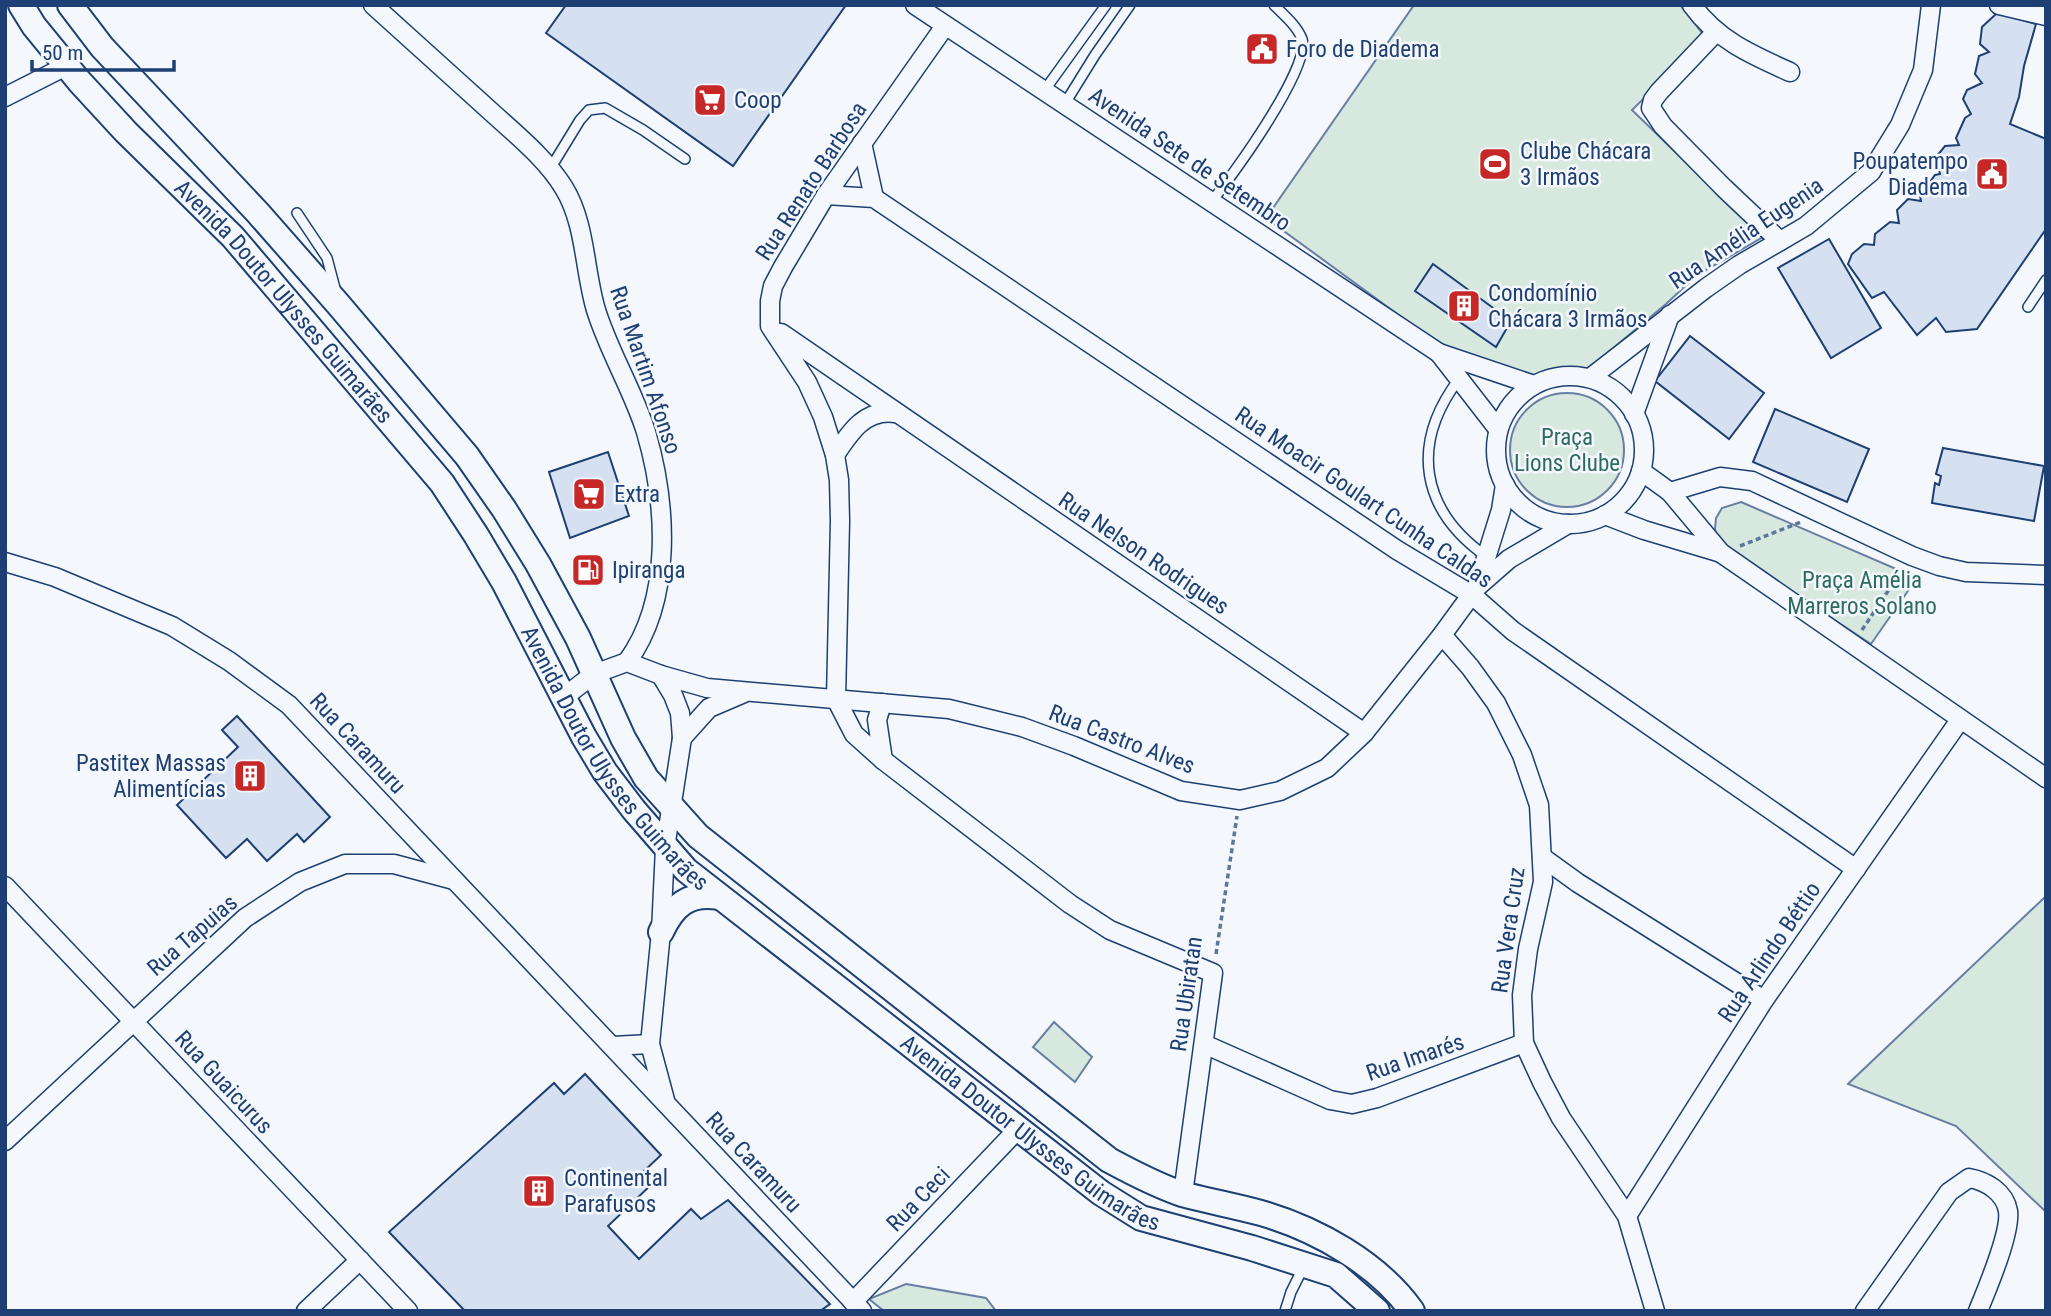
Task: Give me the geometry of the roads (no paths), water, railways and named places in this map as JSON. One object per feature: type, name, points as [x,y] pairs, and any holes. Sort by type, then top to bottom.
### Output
[{"type":"main road","name":"Avenida Doutor Ulysses Guimarães","points":[[21,5],[66,66],[126,132],[233,237],[442,483],[504,582],[584,737],[605,772],[665,848],[687,870],[1101,1194],[1140,1218],[1336,1275],[1377,1311]]},
{"type":"main road","name":"Avenida Doutor Ulysses Guimarães","points":[[70,5],[102,47],[250,205],[467,456],[544,574],[578,638],[623,738],[646,778],[698,836],[1109,1160],[1143,1179],[1183,1194],[1263,1214],[1334,1244],[1370,1269],[1405,1300],[1412,1311]]},
{"type":"main road","points":[[661,932],[668,915],[682,902],[700,896],[719,897]]},
{"type":"street","name":"Rua Martim Afonso","points":[[373,5],[518,136],[550,169],[564,188],[576,212],[595,308],[645,431],[655,472],[661,523],[653,611],[639,644],[627,662]]},
{"type":"street","name":"Avenida Sete de Setembro","points":[[915,5],[1438,353],[1534,384]]},
{"type":"street","points":[[1692,5],[1715,33],[1760,59],[1790,72]]},
{"type":"street","name":"Rua Amélia Eugenia","points":[[1590,378],[1739,265],[1806,226],[1871,172],[1900,125],[1923,70],[1931,5]]},
{"type":"street","points":[[1999,5],[2046,16]]},
{"type":"street","name":"Rua Renato Barbosa","points":[[770,326],[770,301],[774,286],[826,195],[945,26]]},
{"type":"street","points":[[1715,33],[1673,76],[1653,100],[1651,108],[1655,117],[1780,241]]},
{"type":"street","points":[[5,97],[66,66]]},
{"type":"street","points":[[826,195],[874,198],[862,143]]},
{"type":"street","name":"Rua Moacir Goulart Cunha Caldas","points":[[874,198],[1385,542],[1474,591],[1513,632],[1856,869]]},
{"type":"street","name":"Rua Amélia Eugenia","points":[[1634,414],[1671,314]]},
{"type":"street","points":[[770,326],[807,382],[835,455],[839,480],[840,521],[835,699],[854,733],[883,760]]},
{"type":"street","name":"Rua Nelson Rodrigues","points":[[770,326],[1364,733]]},
{"type":"street","name":"Avenida Sete de Setembro","points":[[1438,353],[1498,429]]},
{"type":"street","points":[[1562,376],[1590,378],[1608,386],[1623,398],[1634,414],[1641,432],[1644,452],[1641,471],[1633,489],[1620,504],[1605,515],[1587,522],[1568,524],[1549,521],[1531,513],[1516,501],[1505,485],[1496,457],[1498,429],[1506,411],[1518,396],[1534,384],[1562,376]]},
{"type":"street","points":[[835,455],[851,430],[867,418],[882,411],[895,413]]},
{"type":"street","points":[[1641,471],[1670,492],[1721,553],[2046,778]]},
{"type":"street","points":[[1670,492],[1720,477],[1752,481],[1939,566],[1966,572],[2046,575]]},
{"type":"street","name":"Rua Castro Alves","points":[[1474,591],[1501,510],[1505,485]]},
{"type":"street","points":[[1605,515],[1644,530],[1721,553]]},
{"type":"street","name":"Rua Castro Alves","points":[[627,662],[660,675],[707,688],[949,709],[1022,727],[1181,791],[1240,800],[1280,790],[1327,768],[1364,733],[1474,591],[1509,559],[1568,524]]},
{"type":"street","name":"Rua Caramuru","points":[[5,562],[55,578],[172,626],[229,661],[289,705],[858,1307]]},
{"type":"street","name":"Rua Vera Cruz","points":[[1442,635],[1496,703],[1522,755],[1539,806],[1544,882],[1528,950],[1522,995],[1524,1043],[1561,1118],[1627,1216],[1655,1311]]},
{"type":"street","points":[[564,697],[594,674],[627,662]]},
{"type":"street","points":[[660,675],[673,695],[680,713],[682,738],[665,848],[661,932],[650,1044],[667,1105]]},
{"type":"street","name":"Rua Castro Alves","points":[[682,738],[709,708],[744,693]]},
{"type":"street","points":[[882,703],[877,720],[883,760]]},
{"type":"street","name":"Rua Arlindo Béttio","points":[[1627,1216],[1764,1000],[1960,720]]},
{"type":"street","name":"Rua Ubiratan","points":[[883,760],[1070,904],[1100,924],[1147,948],[1213,973],[1183,1194]]},
{"type":"street","points":[[2023,762],[2046,760]]},
{"type":"street","points":[[1542,856],[1578,883],[1764,1000]]},
{"type":"street","name":"Rua Tapuias","points":[[5,1141],[245,918],[300,882],[345,864],[394,864],[454,880]]},
{"type":"street","name":"Rua Guaicurus","points":[[5,886],[408,1311]]},
{"type":"street","name":"Rua Imarés","points":[[1205,1044],[1330,1100],[1352,1104],[1388,1094],[1524,1043]]},
{"type":"street","points":[[613,1046],[650,1044]]},
{"type":"street","name":"Rua Ceci","points":[[858,1307],[1018,1129]]},
{"type":"street","points":[[1865,1311],[1949,1192],[1969,1178],[1980,1180],[1996,1190],[2005,1201],[2008,1213],[2006,1232],[1978,1311]]},
{"type":"street","points":[[306,1311],[360,1260]]},
{"type":"lane","points":[[1044,91],[1106,5]]},
{"type":"lane","points":[[1064,105],[1130,5]]},
{"type":"lane","points":[[1211,202],[1278,106],[1302,55],[1303,40],[1293,24],[1274,5]]},
{"type":"lane","points":[[550,169],[580,120],[589,110],[604,108],[643,130],[685,159]]},
{"type":"lane","points":[[297,213],[327,258],[333,272],[338,304]]},
{"type":"lane","points":[[2028,307],[2046,280]]},
{"type":"lane","points":[[1459,379],[1445,397],[1435,418],[1429,440],[1428,463],[1440,508],[1452,527],[1468,544],[1487,557]]},
{"type":"lane","points":[[1285,1311],[1305,1264]]},
{"type":"place","name":"Foro de Diadema","points":[[1262,49]]},
{"type":"place","name":"Coop","points":[[710,100]]},
{"type":"place","name":"Clube Chácara 3 Irmãos","points":[[1495,164]]},
{"type":"place","name":"Poupatempo Diadema","points":[[1992,174]]},
{"type":"place","name":"Condomínio Chácara 3 Irmãos","points":[[1464,306]]},
{"type":"place","name":"Extra","points":[[589,494]]},
{"type":"place","name":"Ipiranga","points":[[588,570]]},
{"type":"place","name":"Pastitex Massas Alimentícias","points":[[250,776]]},
{"type":"place","name":"Continental Parafusos","points":[[539,1191]]},
{"type":"park label","name":"Praça Lions Clube","points":[[1567,450]]},
{"type":"park label","name":"Praça Amélia Marreros Solano","points":[[1862,593]]}]
